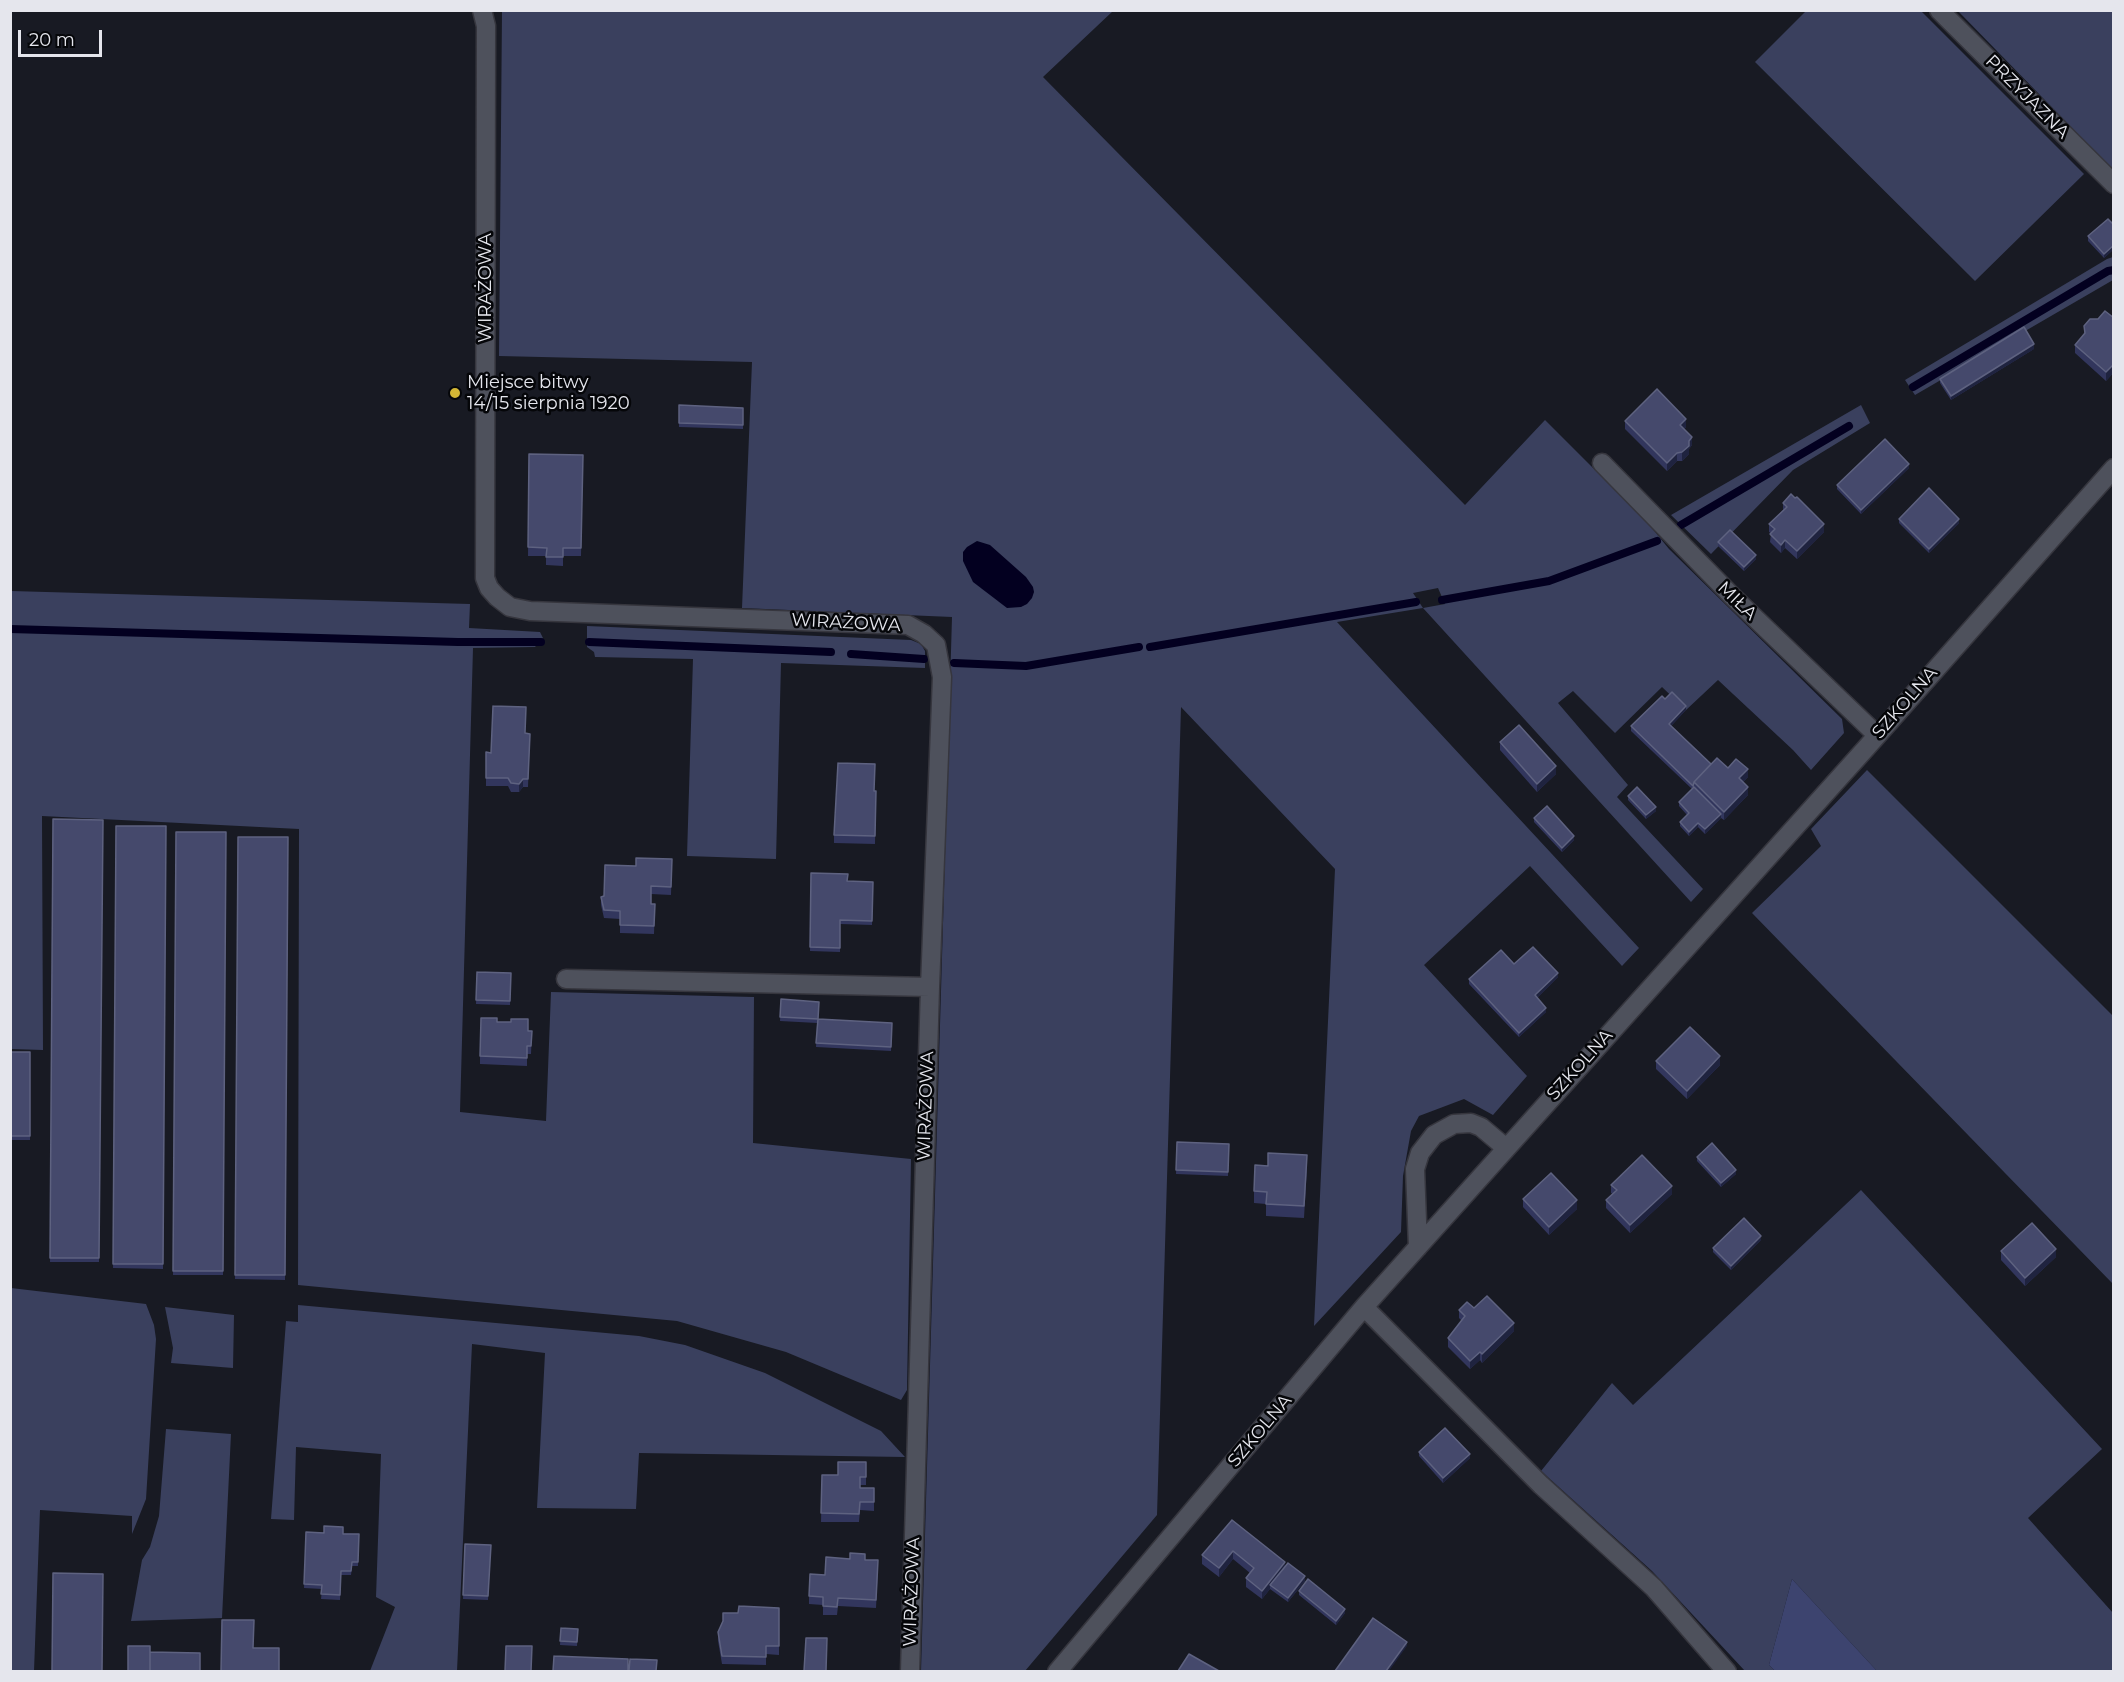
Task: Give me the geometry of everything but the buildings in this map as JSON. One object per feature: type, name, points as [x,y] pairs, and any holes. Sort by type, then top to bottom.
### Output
[{"type":"street","name":"WIRAŻOWA","points":[[482,10],[486,26],[485,579],[489,588],[510,607],[530,611],[908,625],[924,634],[936,645],[942,677],[930,987],[910,1671]]},
{"type":"street","name":"PRZYJAZNA","points":[[1939,10],[2114,184]]},
{"type":"street","name":"MIŁA","points":[[1602,463],[1731,595],[1877,735]]},
{"type":"street","name":"SZKOLNA","points":[[1057,1671],[1364,1307],[2114,468]]},
{"type":"street","points":[[566,978],[930,987]]},
{"type":"street","points":[[1418,1247],[1414,1169],[1420,1153],[1434,1135],[1454,1124],[1471,1123],[1481,1127],[1506,1148]]},
{"type":"street","points":[[1364,1307],[1541,1485],[1654,1588],[1727,1671]]},
{"type":"shaded area","points":[[502,11],[1113,11],[1043,77],[1465,505],[1545,420],[1647,522],[1669,549],[1842,719],[1844,733],[1811,770],[1793,750],[1718,680],[1686,710],[1662,687],[1615,733],[1573,691],[1558,703],[1628,785],[1617,797],[1703,889],[1691,902],[1423,608],[1337,622],[1639,948],[1622,966],[1530,866],[1424,965],[1527,1076],[1493,1115],[1464,1099],[1419,1116],[1411,1131],[1403,1176],[1401,1232],[1314,1326],[1335,869],[1181,707],[1157,1515],[1025,1671],[921,1671],[952,617],[742,608],[752,362],[499,356]],"holes":[[[1438,588],[1445,604],[1423,608],[1413,593]]]},
{"type":"shaded area","points":[[1806,11],[1921,11],[2084,174],[1975,281],[1755,62]]},
{"type":"shaded area","points":[[1958,11],[2113,11],[2113,172],[2077,133]]},
{"type":"shaded area","points":[[2113,257],[2113,280],[1915,395],[1905,380],[2107,259]]},
{"type":"shaded area","points":[[1861,405],[1870,423],[1793,470],[1711,554],[1671,515]]},
{"type":"shaded area","points":[[977,541],[990,545],[1026,577],[1034,592],[1027,604],[1007,608],[973,582],[963,561],[963,552]]},
{"type":"shaded area","points":[[11,591],[470,604],[469,628],[540,632],[543,638],[535,647],[473,648],[460,1112],[546,1121],[551,992],[754,997],[753,1143],[911,1159],[907,1390],[901,1400],[786,1352],[677,1321],[298,1285],[299,829],[42,816],[43,1050],[11,1049]]},
{"type":"shaded area","points":[[587,626],[911,640],[921,644],[925,651],[925,668],[781,663],[776,859],[687,856],[693,659],[595,657],[594,652],[587,647]]},
{"type":"shaded area","points":[[1867,770],[2113,1016],[2113,1284],[1752,913],[1821,846],[1811,829]]},
{"type":"shaded area","points":[[1861,1190],[2102,1449],[2028,1518],[2113,1613],[2113,1671],[1877,1671],[1792,1579],[1769,1665],[1775,1671],[1745,1671],[1652,1571],[1541,1471],[1612,1383],[1633,1405]]},
{"type":"shaded area","points":[[11,1288],[146,1304],[154,1325],[156,1339],[146,1499],[132,1534],[132,1516],[40,1510],[34,1671],[11,1671]]},
{"type":"shaded area","points":[[298,1305],[639,1336],[685,1345],[765,1373],[881,1431],[905,1457],[639,1453],[636,1509],[537,1508],[545,1353],[472,1344],[457,1671],[370,1671],[395,1607],[376,1597],[381,1454],[296,1447],[294,1520],[271,1519],[286,1321],[298,1322]]},
{"type":"shaded area","points":[[165,1307],[234,1315],[233,1368],[171,1363],[173,1348]]},
{"type":"shaded area","points":[[166,1429],[231,1434],[222,1618],[131,1621],[142,1560],[150,1547],[159,1516]]},
{"type":"shaded area","points":[[1792,1579],[1877,1671],[1775,1671],[1769,1665]]},
{"type":"waterway","points":[[1913,387],[2108,271],[2114,270]]},
{"type":"waterway","points":[[1681,525],[1849,426]]},
{"type":"waterway","points":[[1442,600],[1549,581],[1657,541]]},
{"type":"waterway","points":[[1150,647],[1416,602]]},
{"type":"waterway","points":[[10,629],[458,642],[541,642]]},
{"type":"waterway","points":[[589,642],[831,652]]},
{"type":"waterway","points":[[954,663],[1026,666],[1139,647]]},
{"type":"waterway","points":[[851,654],[924,659]]},
{"type":"place","name":"Miejsce bitwy 14/15 sierpnia 1920","points":[[455,393]]}]
